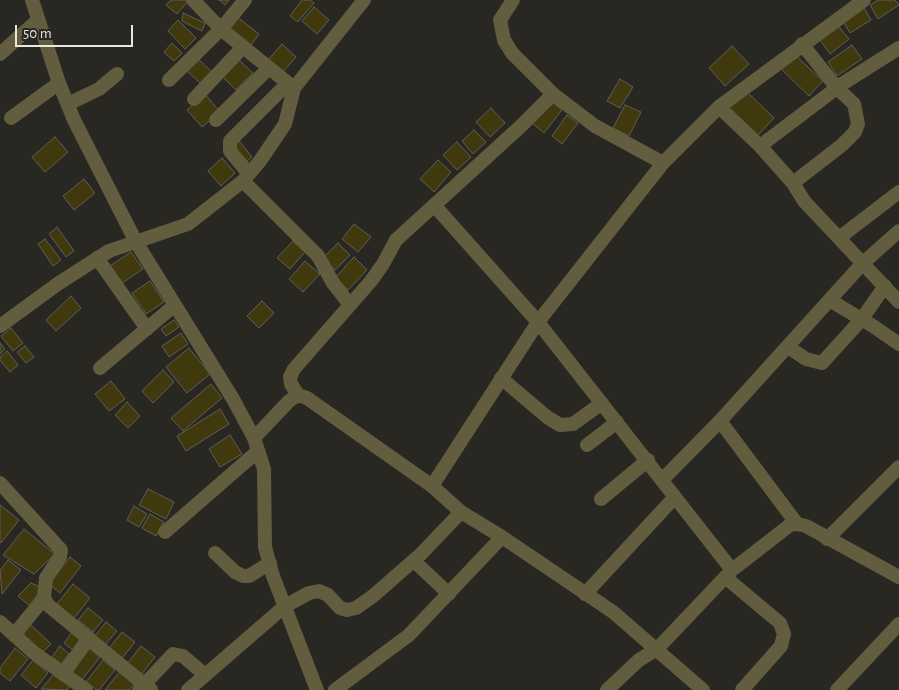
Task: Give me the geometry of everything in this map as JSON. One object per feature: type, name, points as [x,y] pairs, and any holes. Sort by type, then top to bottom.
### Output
[{"type":"street","points":[[32,0],[59,83],[68,104],[136,242],[175,305],[256,445],[264,469],[265,547],[317,690]]},
{"type":"street","points":[[193,0],[221,29],[291,85]]},
{"type":"street","points":[[169,80],[221,29],[245,0]]},
{"type":"street","points":[[350,305],[333,283],[318,256],[246,177],[230,151],[230,141],[291,85],[364,0]]},
{"type":"street","points":[[513,0],[500,20],[504,40],[512,52],[553,94],[596,126],[663,163]]},
{"type":"street","points":[[432,486],[538,322],[663,163],[719,107],[862,0]]},
{"type":"street","points":[[0,54],[38,20]]},
{"type":"street","points":[[793,182],[855,132],[858,124],[854,104],[837,88],[802,44]]},
{"type":"street","points":[[194,99],[243,47]]},
{"type":"street","points":[[760,146],[837,88],[899,48]]},
{"type":"street","points":[[216,120],[269,68]]},
{"type":"street","points":[[68,104],[99,89],[117,74]]},
{"type":"street","points":[[11,118],[59,83]]},
{"type":"street","points":[[0,326],[59,283],[98,258],[136,242],[188,224],[246,177],[285,124],[291,85]]},
{"type":"street","points":[[553,94],[396,240],[383,264],[294,369],[290,377],[291,384],[298,395],[307,398],[432,486],[461,512],[502,537],[612,612],[704,690]]},
{"type":"street","points":[[719,107],[760,146],[793,182],[804,201],[899,302]]},
{"type":"street","points":[[839,238],[899,192]]},
{"type":"street","points":[[434,205],[538,322],[663,479],[674,498],[728,573],[780,623],[784,634],[781,646],[742,690]]},
{"type":"street","points":[[663,479],[720,421],[864,263],[899,231]]},
{"type":"street","points":[[98,258],[147,329]]},
{"type":"street","points":[[788,347],[806,359],[822,363],[861,320],[885,286]]},
{"type":"street","points":[[831,301],[899,344]]},
{"type":"street","points":[[100,368],[175,305]]},
{"type":"street","points":[[501,378],[546,418],[560,425],[573,424],[602,403]]},
{"type":"street","points":[[165,532],[256,445],[289,401],[298,395]]},
{"type":"street","points":[[720,421],[797,524]]},
{"type":"street","points":[[587,445],[617,422]]},
{"type":"street","points":[[600,500],[648,460]]},
{"type":"street","points":[[828,539],[899,467]]},
{"type":"street","points":[[0,483],[61,550],[60,557],[46,578],[44,598],[14,635]]},
{"type":"street","points":[[585,594],[674,498]]},
{"type":"street","points":[[188,690],[285,606],[309,593],[319,591],[328,595],[340,608],[347,610],[356,608],[374,596],[414,561],[461,512]]},
{"type":"street","points":[[607,690],[640,660],[657,649],[728,573],[781,531],[797,524],[806,526],[899,577]]},
{"type":"street","points":[[336,690],[387,654],[409,635],[502,537]]},
{"type":"street","points":[[215,553],[234,572],[243,576],[249,576],[270,562]]},
{"type":"street","points":[[414,561],[449,594]]},
{"type":"street","points":[[44,598],[48,605],[89,638],[145,688],[173,654],[183,656],[205,675]]},
{"type":"street","points":[[0,622],[33,652],[86,690]]},
{"type":"street","points":[[838,690],[899,624]]},
{"type":"street","points":[[63,674],[89,638]]},
{"type":"building","points":[[171,0],[188,1],[177,14],[166,5]]},
{"type":"building","points":[[219,0],[229,0],[225,5]]},
{"type":"building","points":[[302,0],[310,0],[314,3],[298,22],[290,16]]},
{"type":"building","points":[[878,0],[895,0],[899,5],[878,19],[870,5]]},
{"type":"building","points":[[862,4],[871,20],[850,33],[841,18]]},
{"type":"building","points":[[314,7],[329,20],[317,34],[302,21]]},
{"type":"building","points":[[183,13],[205,23],[202,31],[182,21]]},
{"type":"building","points":[[237,17],[259,34],[251,45],[228,28]]},
{"type":"building","points":[[178,20],[196,38],[185,49],[168,31]]},
{"type":"building","points":[[835,22],[849,39],[830,54],[817,36]]},
{"type":"building","points":[[172,43],[182,53],[174,61],[164,52]]},
{"type":"building","points":[[282,44],[296,57],[281,74],[267,61]]},
{"type":"building","points":[[852,45],[862,59],[837,76],[828,62]]},
{"type":"building","points":[[732,46],[749,64],[725,86],[709,68]]},
{"type":"building","points":[[794,54],[823,81],[809,96],[780,68]]},
{"type":"building","points":[[198,59],[212,72],[201,84],[187,71]]},
{"type":"building","points":[[239,60],[253,73],[236,90],[223,77]]},
{"type":"building","points":[[620,79],[633,87],[620,108],[607,101]]},
{"type":"building","points":[[744,89],[774,118],[758,135],[727,107]]},
{"type":"building","points":[[205,94],[220,112],[202,127],[187,110]]},
{"type":"building","points":[[550,100],[562,110],[544,133],[532,123]]},
{"type":"building","points":[[625,105],[641,112],[629,136],[613,128]]},
{"type":"building","points":[[491,108],[505,123],[490,137],[476,122]]},
{"type":"building","points":[[567,115],[578,123],[562,144],[552,136]]},
{"type":"building","points":[[474,130],[486,142],[473,154],[462,141]]},
{"type":"building","points":[[55,137],[68,152],[45,172],[32,157]]},
{"type":"building","points":[[239,141],[252,157],[245,163],[232,146]]},
{"type":"building","points":[[457,142],[471,157],[457,170],[443,155]]},
{"type":"building","points":[[222,158],[235,173],[221,186],[208,171]]},
{"type":"building","points":[[438,160],[451,172],[434,192],[420,179]]},
{"type":"building","points":[[84,179],[95,193],[74,210],[63,196]]},
{"type":"building","points":[[354,224],[371,237],[358,252],[342,239]]},
{"type":"building","points":[[57,227],[74,251],[66,257],[49,234]]},
{"type":"building","points":[[45,239],[61,260],[53,266],[38,244]]},
{"type":"building","points":[[293,241],[305,252],[290,269],[277,258]]},
{"type":"building","points":[[338,243],[350,255],[335,270],[323,258]]},
{"type":"building","points":[[131,252],[143,269],[122,283],[110,266]]},
{"type":"building","points":[[354,257],[367,270],[348,290],[335,278]]},
{"type":"building","points":[[305,261],[320,274],[303,292],[289,279]]},
{"type":"building","points":[[150,281],[164,302],[146,314],[132,293]]},
{"type":"building","points":[[71,296],[81,308],[56,331],[46,320]]},
{"type":"building","points":[[262,301],[274,313],[259,328],[247,316]]},
{"type":"building","points":[[174,320],[179,327],[166,336],[161,329]]},
{"type":"building","points":[[11,328],[23,343],[13,351],[1,336]]},
{"type":"building","points":[[181,333],[188,344],[169,357],[162,346]]},
{"type":"building","points":[[0,343],[5,349],[0,354]]},
{"type":"building","points":[[25,346],[34,357],[26,363],[17,352]]},
{"type":"building","points":[[189,348],[210,374],[187,393],[166,367]]},
{"type":"building","points":[[7,351],[18,365],[10,372],[0,360],[0,357]]},
{"type":"building","points":[[163,370],[174,382],[153,403],[142,391]]},
{"type":"building","points":[[111,381],[125,399],[109,411],[95,394]]},
{"type":"building","points":[[211,384],[222,398],[183,431],[171,418]]},
{"type":"building","points":[[127,402],[140,416],[128,428],[115,415]]},
{"type":"building","points":[[220,409],[229,424],[186,451],[177,436]]},
{"type":"building","points":[[230,435],[242,454],[220,467],[209,449]]},
{"type":"building","points":[[148,489],[174,502],[166,519],[139,505]]},
{"type":"building","points":[[0,505],[19,520],[1,543],[0,542]]},
{"type":"building","points":[[134,506],[147,514],[139,527],[127,520]]},
{"type":"building","points":[[150,514],[164,522],[156,536],[142,528]]},
{"type":"building","points":[[24,529],[55,554],[34,574],[3,555]]},
{"type":"building","points":[[70,557],[81,566],[60,593],[49,584]]},
{"type":"building","points":[[8,560],[21,570],[2,594],[0,570]]},
{"type":"building","points":[[31,583],[42,588],[30,606],[18,596]]},
{"type":"building","points":[[73,584],[90,598],[74,618],[56,605]]},
{"type":"building","points":[[88,608],[103,620],[93,632],[78,620]]},
{"type":"building","points":[[106,622],[117,631],[105,645],[94,637]]},
{"type":"building","points":[[30,624],[51,644],[40,655],[20,635]]},
{"type":"building","points":[[74,630],[85,638],[74,651],[64,643]]},
{"type":"building","points":[[122,632],[135,642],[120,661],[107,651]]},
{"type":"building","points":[[60,646],[69,654],[61,664],[52,657]]},
{"type":"building","points":[[141,646],[155,657],[141,675],[127,664]]},
{"type":"building","points":[[15,648],[28,659],[10,681],[0,673],[0,668]]},
{"type":"building","points":[[89,648],[100,657],[81,681],[70,672]]},
{"type":"building","points":[[33,660],[48,673],[36,688],[21,675]]},
{"type":"building","points":[[103,660],[115,670],[97,690],[86,682]]},
{"type":"building","points":[[121,670],[136,682],[129,690],[105,690]]},
{"type":"building","points":[[54,674],[71,684],[67,690],[41,689]]}]
